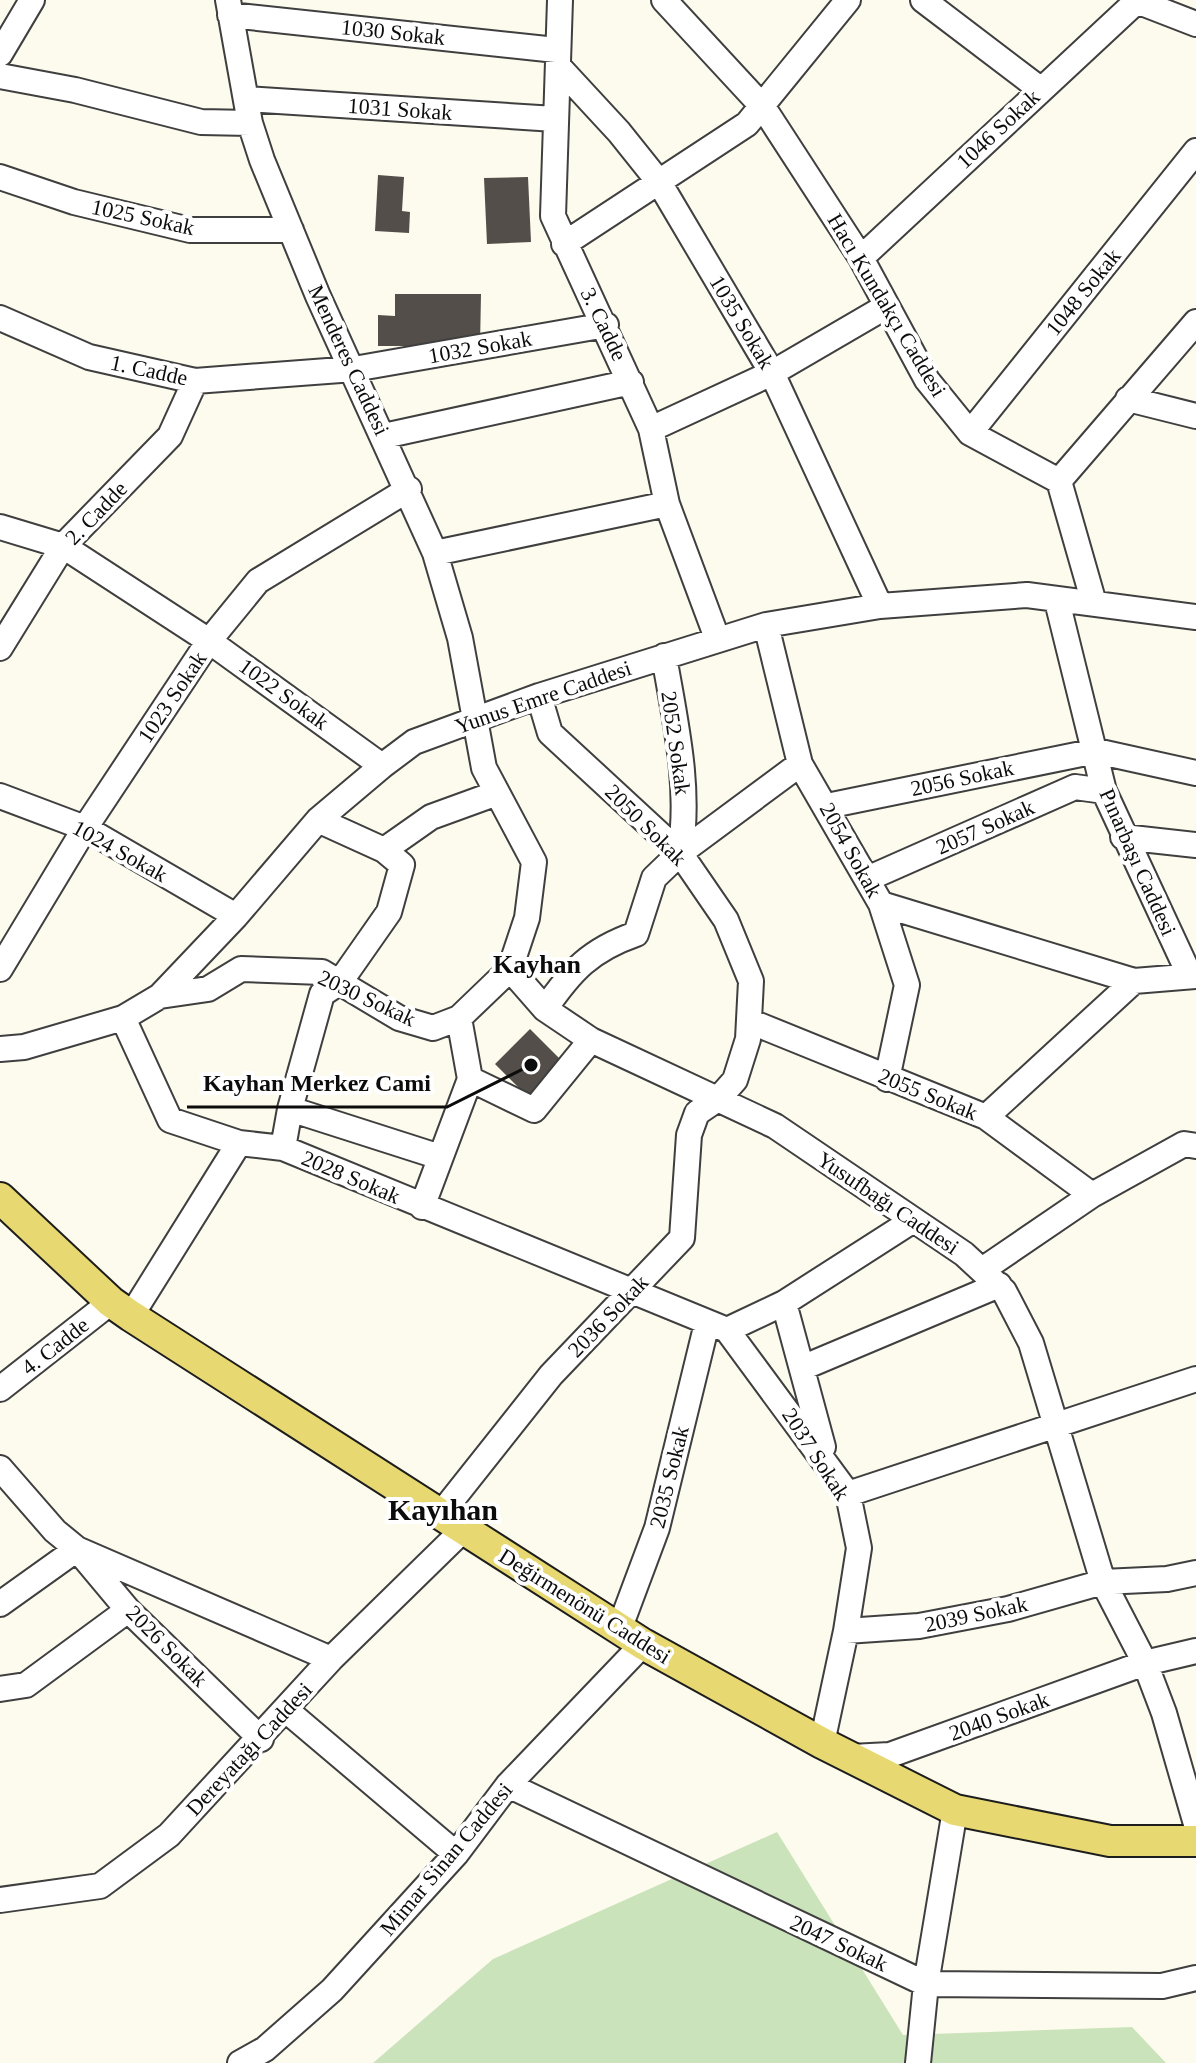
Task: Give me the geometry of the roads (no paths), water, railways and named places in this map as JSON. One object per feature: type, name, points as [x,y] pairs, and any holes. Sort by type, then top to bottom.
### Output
[{"type":"main road","name":"Değirmenönü Caddesi","points":[[0,1198],[121,1309],[632,1636],[822,1743],[955,1810],[1110,1841],[1196,1841]]},
{"type":"street","points":[[0,54],[32,0]]},
{"type":"street","name":"3. Cadde","points":[[560,0],[553,216],[606,325],[651,429],[667,504],[717,638]]},
{"type":"street","name":"Hacı Kundakçı Caddesi","points":[[664,0],[763,107],[861,258],[927,380],[970,433],[1059,481]]},
{"type":"street","points":[[564,244],[729,139],[763,107],[848,0]]},
{"type":"street","points":[[923,0],[1040,89]]},
{"type":"street","points":[[1136,1],[1196,24]]},
{"type":"street","name":"1046 Sokak","points":[[861,258],[1136,1]]},
{"type":"street","name":"1030 Sokak","points":[[226,4],[557,58]]},
{"type":"street","name":"Menderes Caddesi","points":[[226,4],[248,111],[291,230],[435,553],[460,638],[477,718]]},
{"type":"street","name":"1035 Sokak","points":[[557,58],[659,182],[772,373],[880,606]]},
{"type":"street","name":"1031 Sokak","points":[[0,76],[75,90],[201,122],[248,111],[555,119]]},
{"type":"street","name":"1048 Sokak","points":[[970,433],[1196,151]]},
{"type":"street","name":"1025 Sokak","points":[[0,177],[74,202],[190,230],[291,230]]},
{"type":"street","points":[[651,429],[772,373],[887,306]]},
{"type":"street","name":"1. Cadde","points":[[0,318],[89,357],[195,381],[354,369]]},
{"type":"street","points":[[1094,603],[1059,481],[1196,322]]},
{"type":"street","name":"1032 Sokak","points":[[354,369],[606,325]]},
{"type":"street","name":"2. Cadde","points":[[0,648],[63,546],[170,436],[195,381]]},
{"type":"street","points":[[384,436],[631,382]]},
{"type":"street","points":[[1128,399],[1196,416]]},
{"type":"street","name":"1023 Sokak","points":[[0,969],[85,828],[209,641],[258,581],[409,489]]},
{"type":"street","points":[[435,553],[667,504]]},
{"type":"street","name":"1022 Sokak","points":[[0,527],[63,546],[209,641],[382,766]]},
{"type":"street","name":"Yunus Emre Caddesi","points":[[0,1049],[24,1047],[123,1018],[160,996],[236,916],[318,820],[414,742],[477,718],[717,638],[766,625],[880,606],[1027,595],[1196,617]]},
{"type":"street","name":"Pınarbaşı Caddesi","points":[[1057,601],[1104,791],[1123,837],[1192,975]]},
{"type":"street","name":"2054 Sokak","points":[[766,625],[800,764],[881,904],[907,985],[887,1079]]},
{"type":"street","name":"2052 Sokak","points":[[664,656],[682,767],[685,819],[680,853]]},
{"type":"street","name":"2050 Sokak","points":[[539,696],[550,733],[680,853],[726,920],[751,981],[748,1039],[735,1080],[719,1098]]},
{"type":"street","points":[[422,1207],[470,1079],[459,1018],[510,969],[527,918],[534,862],[484,768],[477,718]]},
{"type":"street","points":[[1096,751],[1196,773]]},
{"type":"street","name":"2056 Sokak","points":[[827,806],[1096,751]]},
{"type":"street","points":[[545,1009],[572,969],[613,942],[636,934],[654,878],[680,853],[800,764]]},
{"type":"street","name":"2057 Sokak","points":[[867,879],[1075,787],[1104,791]]},
{"type":"street","points":[[384,850],[431,817],[497,793]]},
{"type":"street","name":"1024 Sokak","points":[[0,796],[85,828],[236,916]]},
{"type":"street","points":[[283,1148],[290,1109],[322,994],[340,982],[389,912],[402,865],[384,850],[318,820]]},
{"type":"street","points":[[1123,837],[1196,845]]},
{"type":"street","points":[[881,904],[1134,981],[1192,975]]},
{"type":"street","name":"2030 Sokak","points":[[160,996],[208,989],[241,969],[322,972],[399,1018],[433,1028],[459,1018]]},
{"type":"street","name":"Yusufbağı Caddesi","points":[[510,969],[545,1009],[591,1040],[775,1126],[964,1254],[990,1278],[1031,1343],[1103,1582],[1145,1663],[1164,1713],[1196,1824]]},
{"type":"street","points":[[986,1117],[1134,981]]},
{"type":"street","name":"2028 Sokak","points":[[123,1018],[170,1120],[239,1143],[283,1148],[422,1207],[633,1290]]},
{"type":"street","name":"2055 Sokak","points":[[749,1021],[986,1117],[1092,1195]]},
{"type":"street","points":[[470,1079],[534,1110],[591,1040]]},
{"type":"street","name":"2036 Sokak","points":[[451,1523],[551,1375],[682,1238],[689,1135],[697,1113],[719,1098]]},
{"type":"street","points":[[290,1109],[440,1157]]},
{"type":"street","name":"4. Cadde","points":[[0,1389],[121,1309],[239,1143]]},
{"type":"street","points":[[802,1368],[990,1278],[1092,1195],[1184,1144],[1196,1146]]},
{"type":"street","points":[[717,1327],[784,1303],[912,1221]]},
{"type":"street","name":"2037 Sokak","points":[[633,1290],[717,1327],[848,1494],[859,1548],[846,1631],[822,1743]]},
{"type":"street","points":[[784,1303],[827,1464]]},
{"type":"street","name":"2035 Sokak","points":[[632,1636],[657,1528],[717,1327]]},
{"type":"street","points":[[848,1494],[1058,1427],[1155,1390],[1196,1379]]},
{"type":"street","points":[[0,1468],[55,1531],[77,1549],[331,1659]]},
{"type":"street","name":"Dereyatağı Caddesi","points":[[0,1900],[100,1886],[169,1835],[261,1739],[451,1523]]},
{"type":"street","points":[[0,1604],[77,1549]]},
{"type":"street","name":"2026 Sokak","points":[[77,1549],[128,1610],[261,1739]]},
{"type":"street","name":"2039 Sokak","points":[[846,1631],[934,1624],[1008,1609],[1103,1582],[1167,1579],[1196,1573]]},
{"type":"street","points":[[0,1689],[26,1685],[128,1610]]},
{"type":"street","name":"Mimar Sinan Caddesi","points":[[240,2063],[265,2049],[332,1990],[456,1854],[508,1785],[632,1636]]},
{"type":"street","name":"2040 Sokak","points":[[851,1757],[890,1755],[1145,1663],[1196,1651]]},
{"type":"street","points":[[286,1710],[456,1854]]},
{"type":"street","name":"2047 Sokak","points":[[508,1785],[926,1984],[1162,1986],[1196,1978]]},
{"type":"street","points":[[918,2063],[926,1984],[955,1810]]},
{"type":"place","name":"Kayhan Merkez Cami","points":[[531,1065]]},
{"type":"district","name":"Kayhan","points":[[537,964]]},
{"type":"district","name":"Kayıhan","points":[[443,1509]]}]
